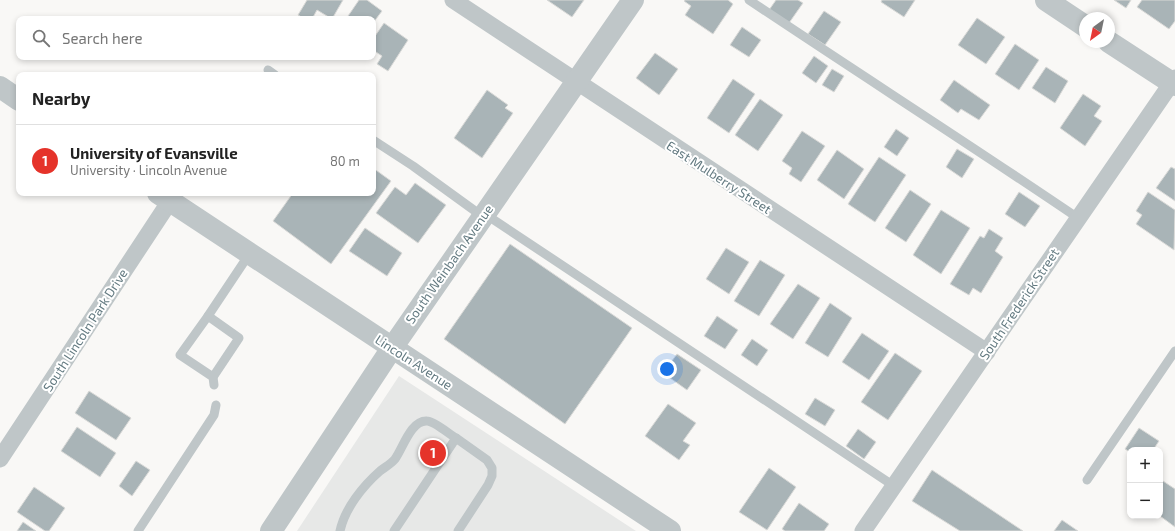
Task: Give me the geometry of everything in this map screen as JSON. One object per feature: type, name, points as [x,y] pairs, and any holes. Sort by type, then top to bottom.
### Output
[{"type":"street","name":"East Mulberry Street","points":[[453,0],[987,352]]},
{"type":"street","name":"South Weinbach Avenue","points":[[271,531],[392,348],[633,0]]},
{"type":"street","points":[[1046,0],[1079,22]]},
{"type":"street","points":[[1115,46],[1174,82]]},
{"type":"street","name":"South Frederick Street","points":[[863,531],[1078,218],[1174,82]]},
{"type":"street","points":[[0,87],[16,98]]},
{"type":"street","name":"Lincoln Avenue","points":[[168,196],[392,348],[670,531]]},
{"type":"street","name":"South Lincoln Park Drive","points":[[0,459],[168,196]]},
{"type":"lane","points":[[749,0],[1078,218]]},
{"type":"lane","points":[[376,142],[413,166],[482,216],[491,218],[894,486]]},
{"type":"lane","points":[[208,316],[239,338],[214,381],[180,355],[250,253]]},
{"type":"lane","points":[[1087,480],[1175,351]]},
{"type":"lane","points":[[138,531],[214,415],[216,405]]},
{"type":"lane","points":[[340,531],[348,510],[366,484],[394,460],[411,431],[418,423],[427,421],[435,424],[487,460],[492,468],[492,476],[488,485],[458,531]]},
{"type":"lane","points":[[394,531],[456,438]]},
{"type":"shaded area","points":[[399,376],[636,531],[297,531]]},
{"type":"building","points":[[307,0],[343,0],[334,16],[327,16],[317,10],[314,16],[298,15]]},
{"type":"building","points":[[359,0],[367,0],[382,11],[376,19],[376,16],[348,16]]},
{"type":"building","points":[[547,0],[584,0],[572,17]]},
{"type":"building","points":[[728,0],[733,4],[713,34],[685,15],[691,6],[684,1]]},
{"type":"building","points":[[776,0],[798,0],[803,3],[789,23],[769,10]]},
{"type":"building","points":[[882,0],[915,0],[904,17],[881,2]]},
{"type":"building","points":[[1114,0],[1131,0],[1126,8]]},
{"type":"building","points":[[1142,0],[1175,0],[1175,21],[1169,29],[1137,7]]},
{"type":"building","points":[[824,11],[841,22],[825,45],[808,34]]},
{"type":"building","points":[[977,18],[1005,37],[986,64],[958,45]]},
{"type":"building","points":[[384,23],[408,40],[388,71],[377,64],[382,56],[376,52],[376,35]]},
{"type":"building","points":[[742,27],[761,40],[749,57],[730,45]]},
{"type":"building","points":[[1015,44],[1039,60],[1019,90],[995,74]]},
{"type":"building","points":[[655,53],[678,69],[659,95],[636,78]]},
{"type":"building","points":[[814,56],[828,66],[816,83],[802,73]]},
{"type":"building","points":[[1046,67],[1068,81],[1055,103],[1032,88]]},
{"type":"building","points":[[832,69],[844,76],[834,92],[822,85]]},
{"type":"building","points":[[733,79],[755,94],[729,133],[707,118]]},
{"type":"building","points":[[954,80],[990,105],[979,120],[961,109],[958,113],[940,100]]},
{"type":"building","points":[[487,90],[508,105],[505,108],[513,113],[482,158],[454,138]]},
{"type":"building","points":[[1083,94],[1101,106],[1094,116],[1102,121],[1085,146],[1060,128]]},
{"type":"building","points":[[760,99],[783,115],[758,151],[735,135]]},
{"type":"building","points":[[896,129],[909,138],[897,156],[884,147]]},
{"type":"building","points":[[802,131],[825,146],[801,182],[789,174],[792,168],[782,161]]},
{"type":"building","points":[[957,149],[974,159],[962,178],[946,167]]},
{"type":"building","points":[[837,150],[864,169],[844,199],[817,180]]},
{"type":"building","points":[[879,157],[906,175],[875,222],[848,204]]},
{"type":"building","points":[[1171,167],[1175,169],[1175,201],[1156,188]]},
{"type":"building","points":[[376,170],[391,181],[331,264],[273,221],[291,196],[376,196]]},
{"type":"building","points":[[415,183],[446,205],[418,243],[376,213],[395,187],[406,195]]},
{"type":"building","points":[[910,190],[931,204],[906,242],[885,228]]},
{"type":"building","points":[[1019,192],[1040,206],[1025,227],[1005,214]]},
{"type":"building","points":[[1148,192],[1175,210],[1174,250],[1136,224],[1142,215],[1136,211]]},
{"type":"building","points":[[941,210],[970,228],[941,274],[913,255]]},
{"type":"building","points":[[365,228],[402,253],[387,276],[349,251]]},
{"type":"building","points":[[989,229],[1003,238],[995,251],[1003,257],[981,293],[973,288],[969,295],[950,284],[980,236],[984,238]]},
{"type":"building","points":[[510,244],[632,328],[565,424],[444,339]]},
{"type":"building","points":[[726,248],[749,262],[729,294],[706,279]]},
{"type":"building","points":[[760,260],[785,275],[759,316],[734,301]]},
{"type":"building","points":[[798,284],[820,298],[793,339],[770,324]]},
{"type":"building","points":[[830,303],[852,318],[828,357],[805,343]]},
{"type":"building","points":[[717,316],[738,330],[725,349],[704,336]]},
{"type":"building","points":[[862,333],[889,351],[869,380],[842,362]]},
{"type":"building","points":[[752,339],[768,350],[757,366],[741,355]]},
{"type":"building","points":[[895,353],[922,371],[888,420],[861,402]]},
{"type":"building","points":[[677,354],[701,370],[687,390],[663,373]]},
{"type":"building","points":[[89,391],[131,418],[116,440],[75,413]]},
{"type":"building","points":[[815,398],[835,410],[825,426],[805,414]]},
{"type":"building","points":[[668,404],[696,423],[683,441],[690,445],[679,460],[645,436]]},
{"type":"building","points":[[77,427],[116,453],[100,477],[61,451]]},
{"type":"building","points":[[1139,428],[1159,441],[1155,447],[1127,447],[1127,450],[1125,449]]},
{"type":"building","points":[[858,429],[876,442],[864,459],[846,446]]},
{"type":"building","points":[[136,461],[150,470],[132,496],[119,486]]},
{"type":"building","points":[[769,468],[796,487],[767,530],[739,512]]},
{"type":"building","points":[[932,470],[1023,531],[960,531],[912,501]]},
{"type":"building","points":[[1163,481],[1175,489],[1175,527],[1163,518]]},
{"type":"building","points":[[34,487],[65,508],[49,531],[45,531],[17,512]]},
{"type":"building","points":[[799,503],[829,524],[824,531],[785,531],[782,529]]},
{"type":"building","points":[[1062,520],[1078,531],[1054,531]]},
{"type":"building","points":[[23,522],[36,531],[17,531]]},
{"type":"place","name":"University of Evansville","points":[[433,453]]}]
